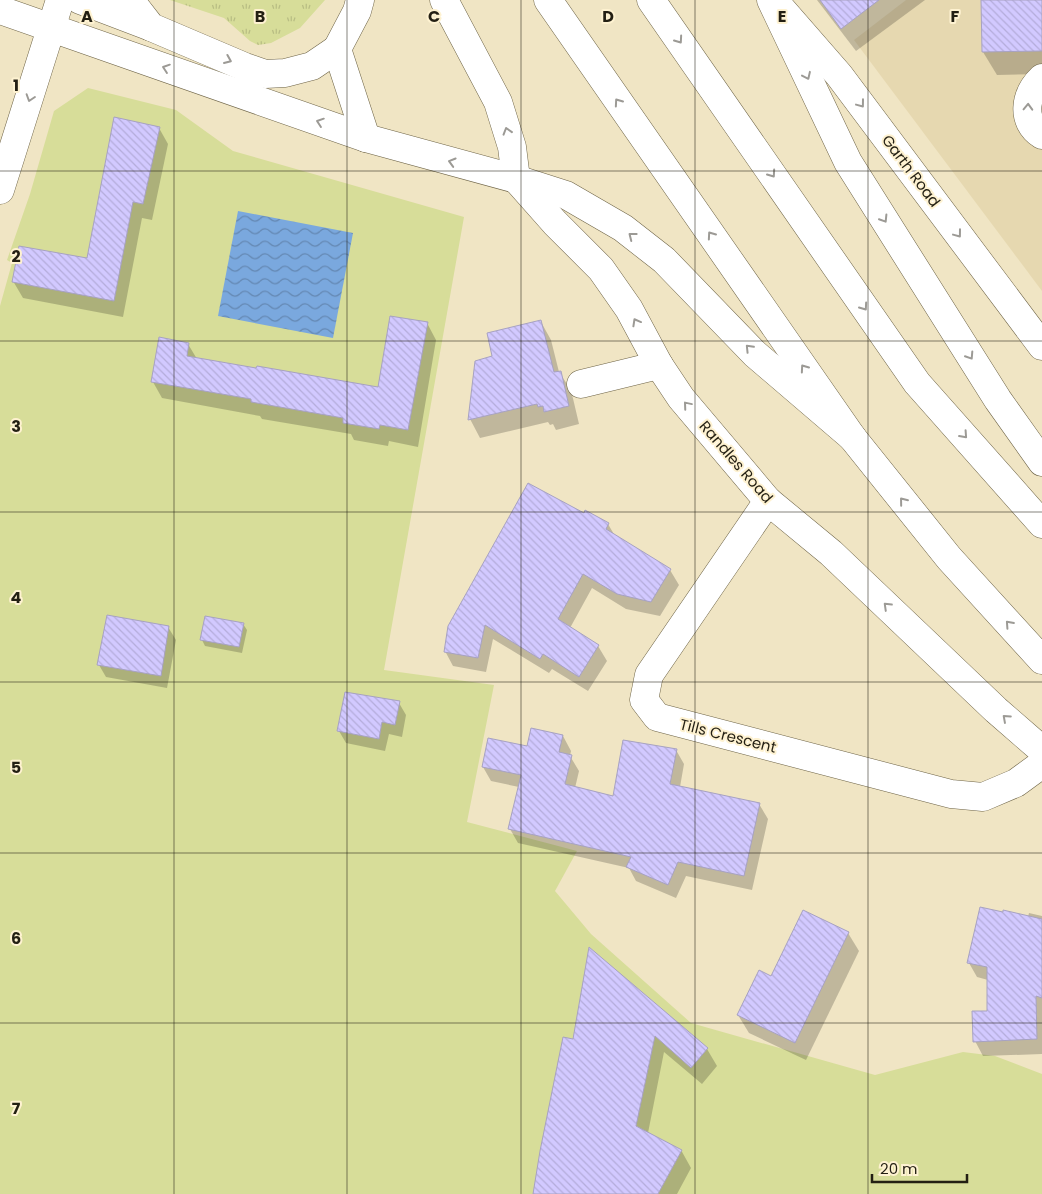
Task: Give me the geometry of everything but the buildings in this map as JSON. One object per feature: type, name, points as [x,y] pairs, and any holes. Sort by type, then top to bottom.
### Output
[{"type":"main road","points":[[0,190],[60,0]]},
{"type":"main road","points":[[80,0],[265,74],[285,73],[312,66],[337,49],[357,11],[360,0]]},
{"type":"main road","points":[[130,0],[151,27]]},
{"type":"main road","points":[[444,0],[498,102],[512,147],[516,179]]},
{"type":"main road","points":[[548,0],[852,437],[949,558],[1042,660]]},
{"type":"main road","points":[[651,0],[918,383],[1042,524]]},
{"type":"main road","points":[[772,0],[848,162],[998,400],[1042,462]]},
{"type":"main road","name":"Garth Road","points":[[772,0],[838,75],[1042,346]]},
{"type":"main road","points":[[0,10],[366,138],[516,179],[566,196],[630,234],[664,260],[755,354],[852,437]]},
{"type":"main road","points":[[337,49],[366,138]]},
{"type":"main road","points":[[1042,78],[1035,84],[1028,99],[1027,117],[1042,136]]},
{"type":"main road","name":"Randles Road","points":[[516,179],[555,223],[601,268],[629,309],[659,365],[681,398],[768,502],[831,553],[996,710],[1042,750]]},
{"type":"main road","points":[[581,384],[659,365]]},
{"type":"main road","name":"Tills Crescent","points":[[768,502],[649,675],[644,700],[657,718],[951,794],[983,797],[1016,783],[1042,764]]},
{"type":"shaded area","points":[[906,0],[1042,0],[1042,291],[854,40]]},
{"type":"green space","points":[[170,0],[325,0],[300,28],[271,43],[258,45],[250,41],[224,18]]},
{"type":"green space","points":[[88,88],[176,110],[233,151],[464,217],[384,670],[494,685],[467,822],[577,851],[555,891],[591,934],[691,1023],[875,1075],[963,1052],[995,1056],[1042,1074],[1042,1194],[0,1194],[0,306],[12,263],[7,260],[30,194],[54,111]]},
{"type":"water","points":[[238,211],[353,233],[333,338],[218,316]]}]
